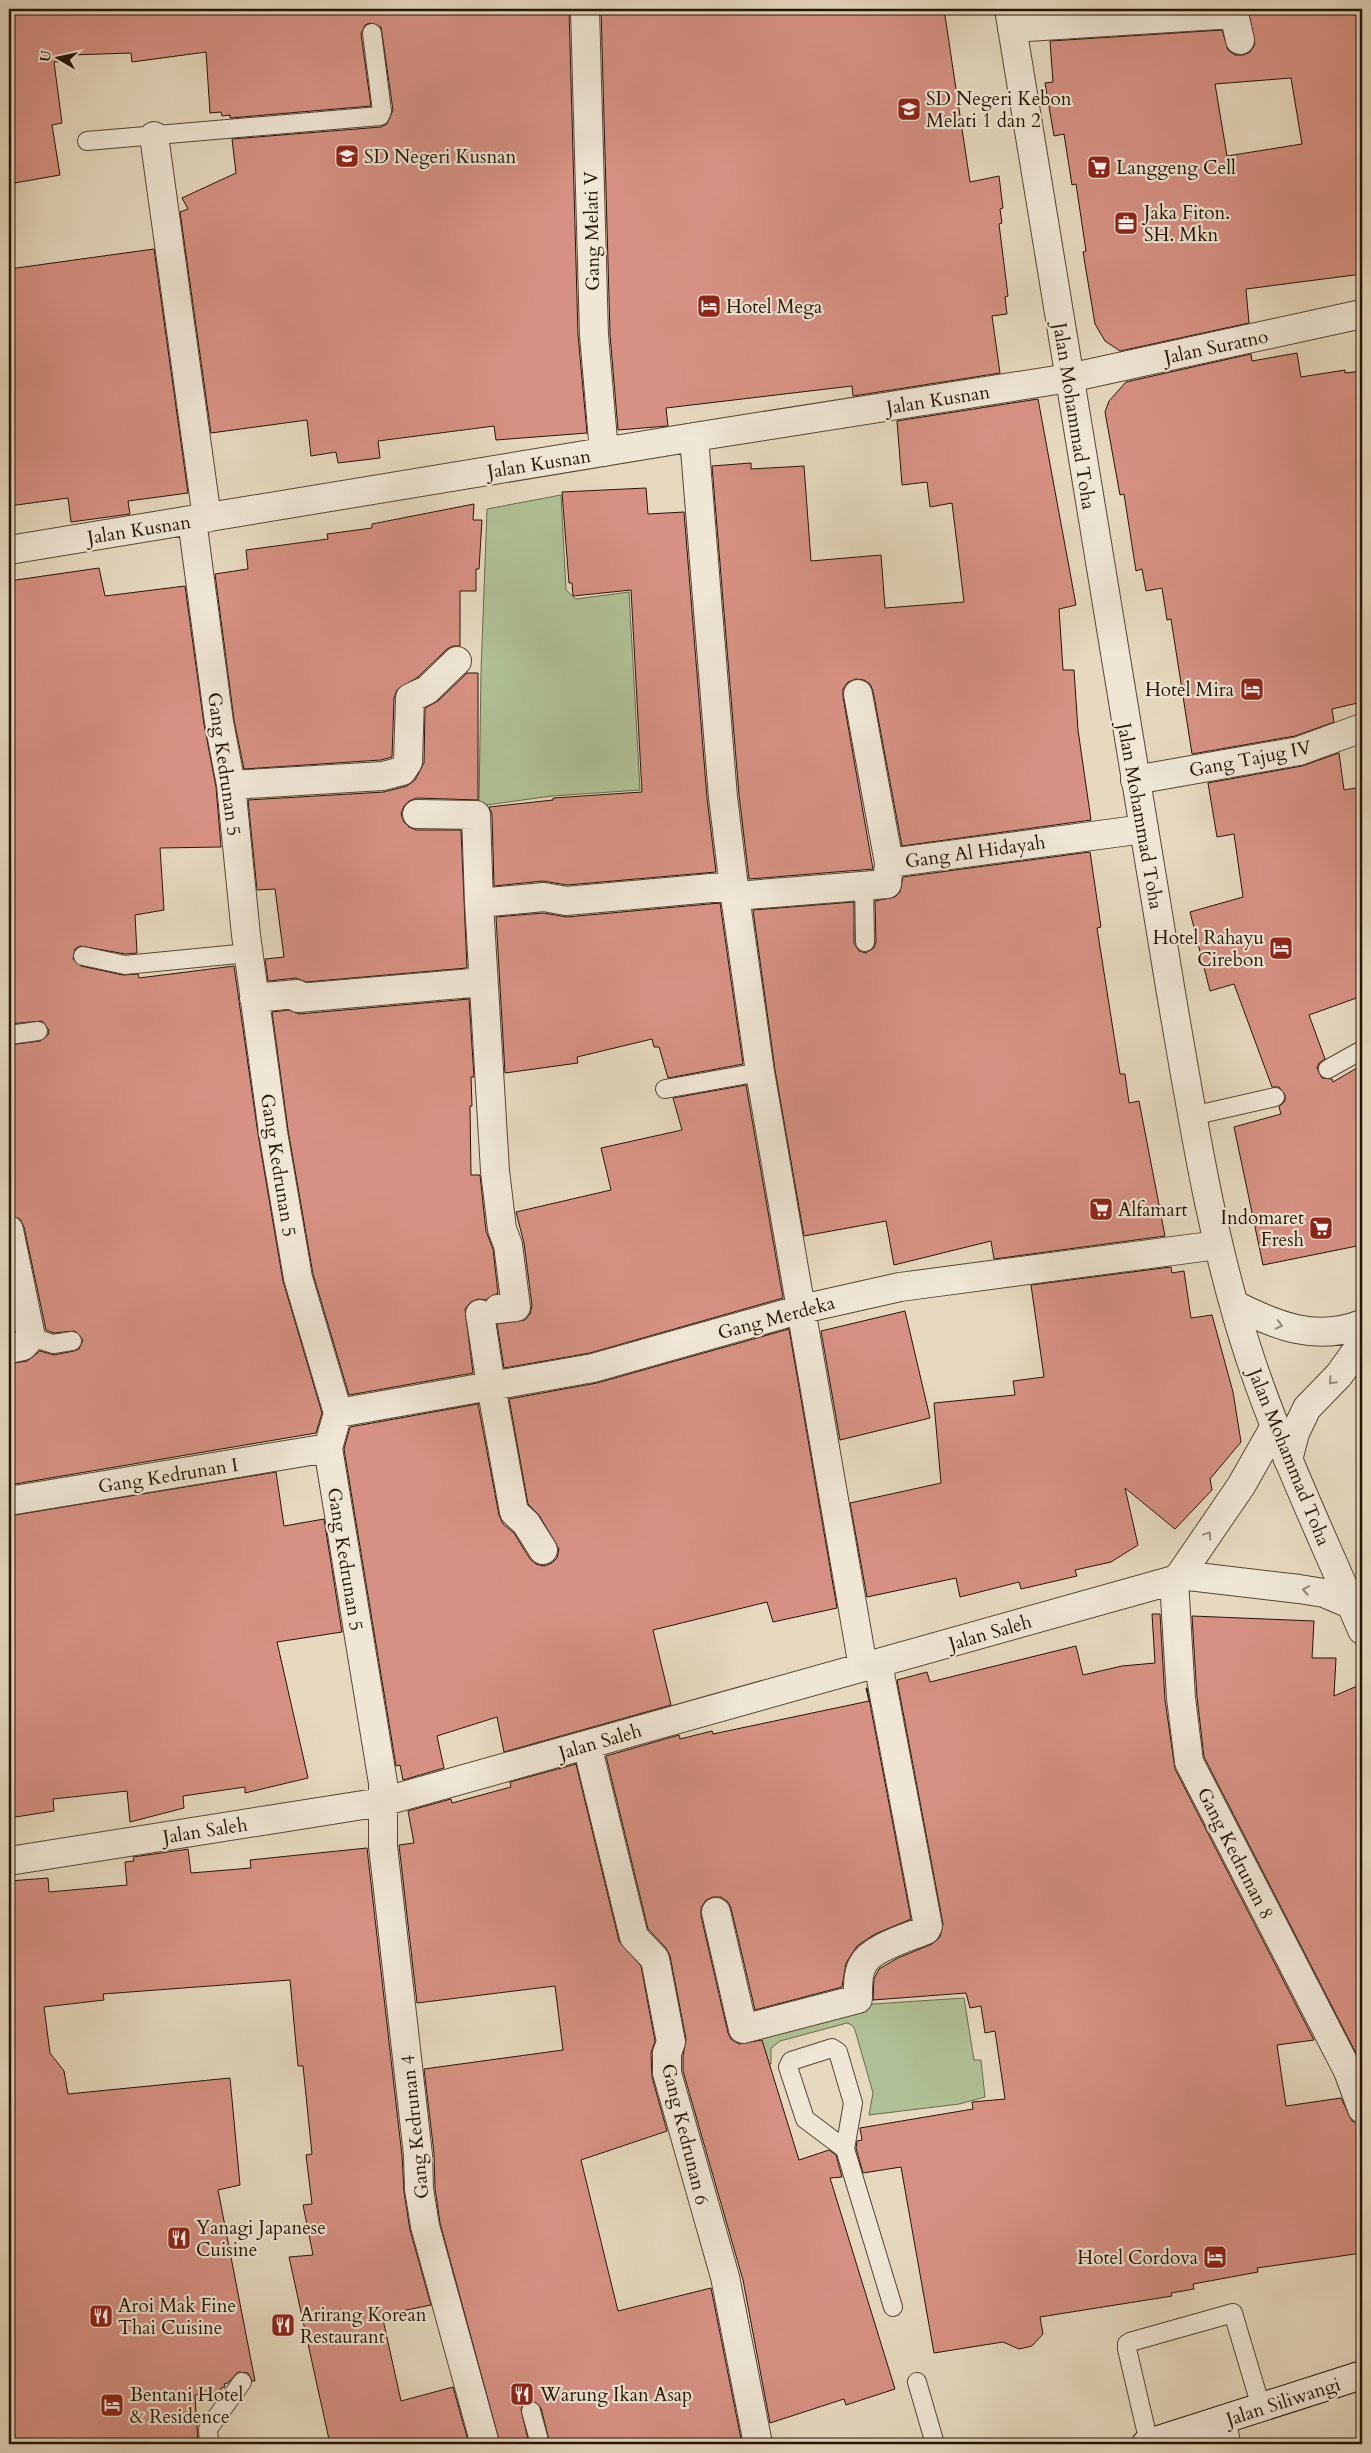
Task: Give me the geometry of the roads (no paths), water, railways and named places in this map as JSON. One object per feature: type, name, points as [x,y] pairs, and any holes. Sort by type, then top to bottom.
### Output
[{"type":"street","name":"Gang Melati V","points":[[585,9],[594,335],[604,452]]},
{"type":"street","points":[[1011,18],[1234,14],[1240,40]]},
{"type":"street","name":"Jalan Mohammad Toha","points":[[1011,18],[1135,780],[1192,1116],[1218,1245],[1250,1359],[1274,1428],[1362,1630]]},
{"type":"street","name":"Gang Kedrunan 5","points":[[154,136],[199,519],[218,722],[231,785],[254,998],[273,1132],[298,1278],[338,1413],[328,1448],[383,1783],[382,1802]]},
{"type":"street","name":"Jalan Suratno","points":[[1069,378],[1362,314]]},
{"type":"street","name":"Jalan Kusnan","points":[[9,550],[694,437],[1069,378]]},
{"type":"street","points":[[694,437],[723,797],[734,891],[760,1072],[802,1309],[871,1665],[914,1844],[928,1926],[926,1930],[870,1954],[862,1964],[859,1976],[858,1999],[743,2029],[716,1912]]},
{"type":"street","points":[[231,785],[383,776],[402,771],[408,762],[410,698],[427,690],[457,662]]},
{"type":"street","points":[[858,694],[889,863]]},
{"type":"street","name":"Gang Tajug IV","points":[[1135,780],[1299,751],[1362,728]]},
{"type":"street","points":[[417,814],[476,815],[483,982],[495,1171],[502,1229],[508,1245],[516,1307],[489,1312],[490,1386],[514,1512],[526,1523],[543,1550]]},
{"type":"street","name":"Gang Al Hidayah","points":[[479,903],[544,898],[566,901],[888,884],[889,863],[1144,829]]},
{"type":"street","points":[[254,998],[297,994],[298,998],[483,982]]},
{"type":"street","points":[[9,1230],[20,1343]]},
{"type":"street","name":"Gang Merdeka","points":[[338,1413],[593,1368],[802,1309],[900,1287],[1218,1245]]},
{"type":"street","points":[[1235,1304],[1271,1323],[1309,1332],[1347,1330],[1362,1324]]},
{"type":"street","points":[[1288,1460],[1295,1433],[1307,1408],[1338,1375],[1362,1343]]},
{"type":"street","points":[[1177,1577],[1241,1486],[1274,1428]]},
{"type":"street","name":"Gang Kedrunan I","points":[[9,1501],[328,1448]]},
{"type":"street","name":"Jalan Saleh","points":[[9,1861],[382,1802],[1177,1577],[1324,1593],[1352,1605]]},
{"type":"street","name":"Gang Kedrunan 8","points":[[1177,1577],[1181,1698],[1189,1762],[1348,2071],[1362,2109]]},
{"type":"street","name":"Gang Kedrunan 6","points":[[587,1745],[634,1937],[655,1959],[672,2042],[667,2053],[667,2073],[725,2277],[758,2444]]},
{"type":"street","name":"Gang Kedrunan 4","points":[[382,1802],[383,1846],[425,2226],[485,2444]]},
{"type":"street","name":"Jalan Siliwangi","points":[[1148,2444],[1224,2432],[1261,2407],[1362,2375]]},
{"type":"lane","points":[[87,141],[380,116],[382,111],[372,33]]},
{"type":"lane","points":[[864,885],[865,942]]},
{"type":"lane","points":[[84,956],[125,965],[248,953]]},
{"type":"lane","points":[[9,1035],[38,1031]]},
{"type":"lane","points":[[1328,1069],[1362,1050]]},
{"type":"lane","points":[[665,1088],[760,1072]]},
{"type":"lane","points":[[1192,1116],[1275,1097]]},
{"type":"lane","points":[[20,1343],[53,1344],[72,1341]]},
{"type":"lane","points":[[845,2149],[805,2119],[788,2068],[792,2061],[832,2048],[838,2052],[853,2103],[845,2149],[893,2307]]},
{"type":"lane","points":[[1148,2444],[1127,2349],[1127,2344],[1130,2342],[1233,2313],[1261,2407]]},
{"type":"lane","points":[[209,2444],[208,2429],[242,2382]]},
{"type":"lane","points":[[917,2382],[935,2444]]},
{"type":"lane","points":[[531,2411],[540,2444]]},
{"type":"place","name":"SD Negeri Kebon Melati 1 dan 2","points":[[909,109]]},
{"type":"place","name":"SD Negeri Kusnan","points":[[347,156]]},
{"type":"place","name":"Langgeng Cell","points":[[1099,167]]},
{"type":"place","name":"Jaka Fiton. SH. Mkn","points":[[1126,223]]},
{"type":"place","name":"Hotel Mega","points":[[709,306]]},
{"type":"place","name":"Hotel Mira","points":[[1252,689]]},
{"type":"place","name":"Hotel Rahayu Cirebon","points":[[1281,948]]},
{"type":"place","name":"Alfamart","points":[[1101,1209]]},
{"type":"place","name":"Indomaret Fresh","points":[[1321,1228]]},
{"type":"place","name":"Yanagi Japanese Cuisine","points":[[179,2238]]},
{"type":"place","name":"Hotel Cordova","points":[[1215,2257]]},
{"type":"place","name":"Aroi Mak Fine Thai Cuisine","points":[[101,2316]]},
{"type":"place","name":"Arirang Korean Restaurant","points":[[283,2325]]},
{"type":"place","name":"Warung Ikan Asap","points":[[522,2394]]},
{"type":"place","name":"Bentani Hotel & Residence","points":[[112,2405]]}]
